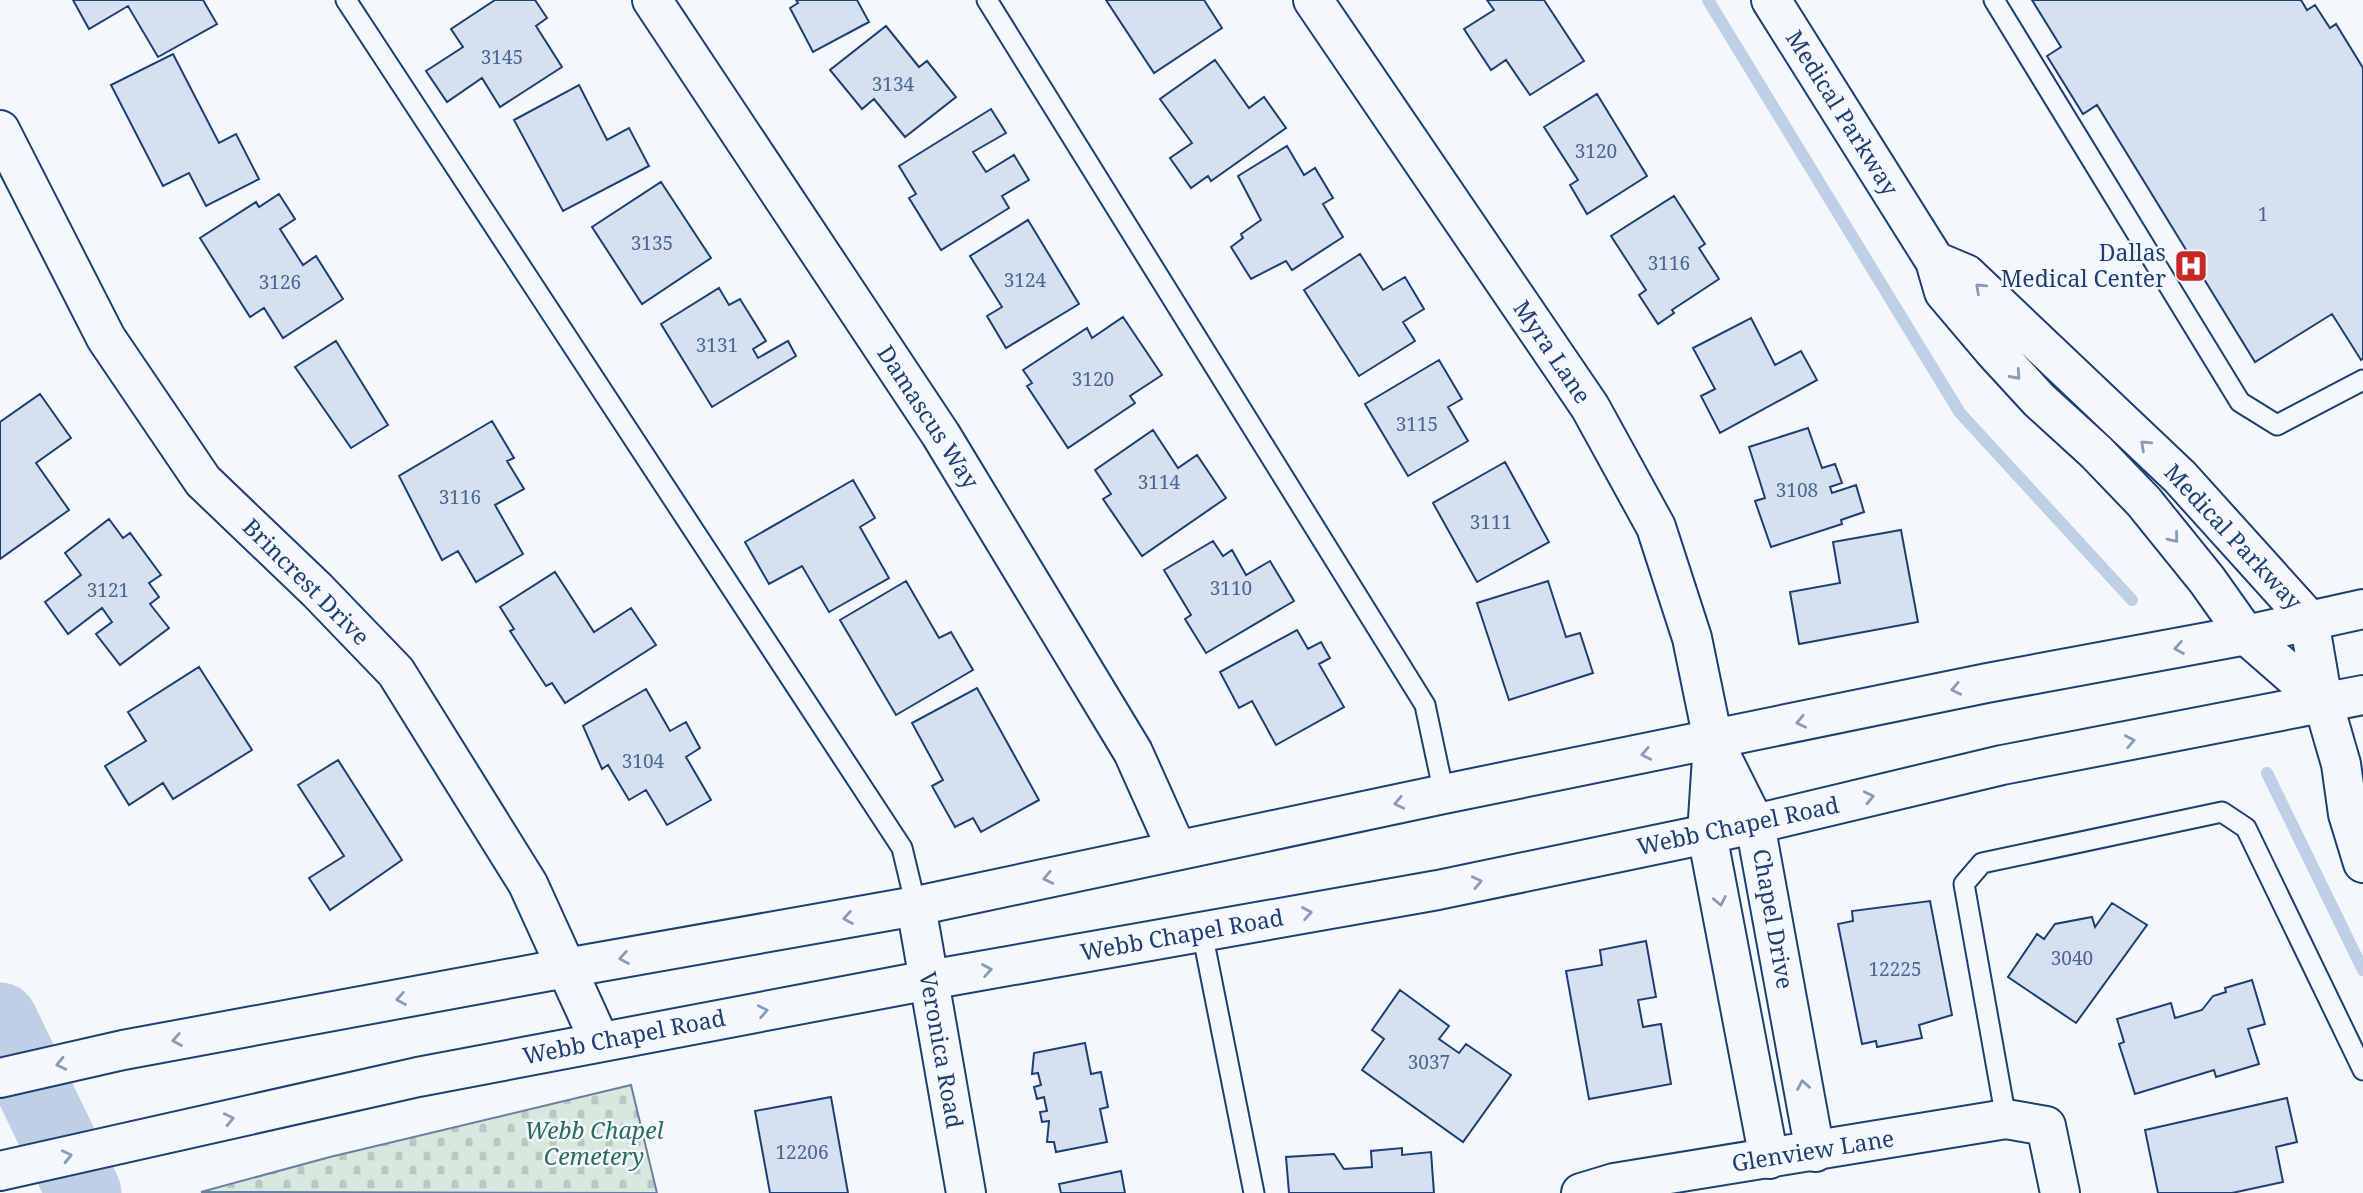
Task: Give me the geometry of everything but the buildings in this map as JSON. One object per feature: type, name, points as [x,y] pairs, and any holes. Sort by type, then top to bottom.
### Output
[{"type":"street","name":"Damascus Way","points":[[652,0],[941,435],[1133,752],[1177,850]]},
{"type":"street","name":"Myra Lane","points":[[1313,0],[1590,407],[1656,527],[1692,638],[1713,740]]},
{"type":"street","name":"Medical Parkway","points":[[1771,0],[1935,261],[1944,292],[2039,400],[2096,452],[2144,502],[2207,580],[2246,635],[2323,702]]},
{"type":"street","name":"Brincrest Drive","points":[[0,130],[106,338],[203,481],[317,590],[396,672],[528,884],[600,1042]]},
{"type":"street","name":"Medical Parkway","points":[[1935,261],[1966,274],[2180,477],[2309,620],[2323,702]]},
{"type":"street","points":[[0,1078],[123,1050],[916,906],[1444,794],[1987,683],[2246,635],[2363,608]]},
{"type":"street","name":"Webb Chapel Road","points":[[0,1171],[418,1077],[929,980],[1438,890],[1755,824],[2002,765],[2363,695]]},
{"type":"street","points":[[2323,702],[2341,764],[2348,814],[2363,863]]},
{"type":"street","points":[[1713,740],[1707,834],[1769,1159]]},
{"type":"street","name":"Chapel Drive","points":[[1713,740],[1755,824],[1815,1152]]},
{"type":"street","name":"Veronica Road","points":[[916,906],[966,1193]]},
{"type":"street","name":"Glenview Lane","points":[[1581,1193],[1614,1184],[2006,1119],[2046,1126],[2060,1193]]},
{"type":"lane","points":[[346,0],[902,848],[916,906]]},
{"type":"lane","points":[[987,0],[1425,705],[1444,794]]},
{"type":"lane","points":[[1994,0],[2240,402],[2277,425],[2363,380]]},
{"type":"lane","points":[[2006,1119],[1964,884],[1982,863],[2222,812],[2246,828],[2363,1070]]},
{"type":"lane","points":[[1202,932],[1255,1193]]},
{"type":"green space","name":"Webb Chapel Cemetery","points":[[631,1085],[657,1193],[201,1192],[330,1157]]},
{"type":"waterway","points":[[1708,0],[1960,413],[2132,600]]},
{"type":"waterway","points":[[2267,773],[2363,970]]},
{"type":"waterway","points":[[0,1020],[84,1193]]},
{"type":"place","name":"Dallas Medical Center","points":[[2191,266]]}]
